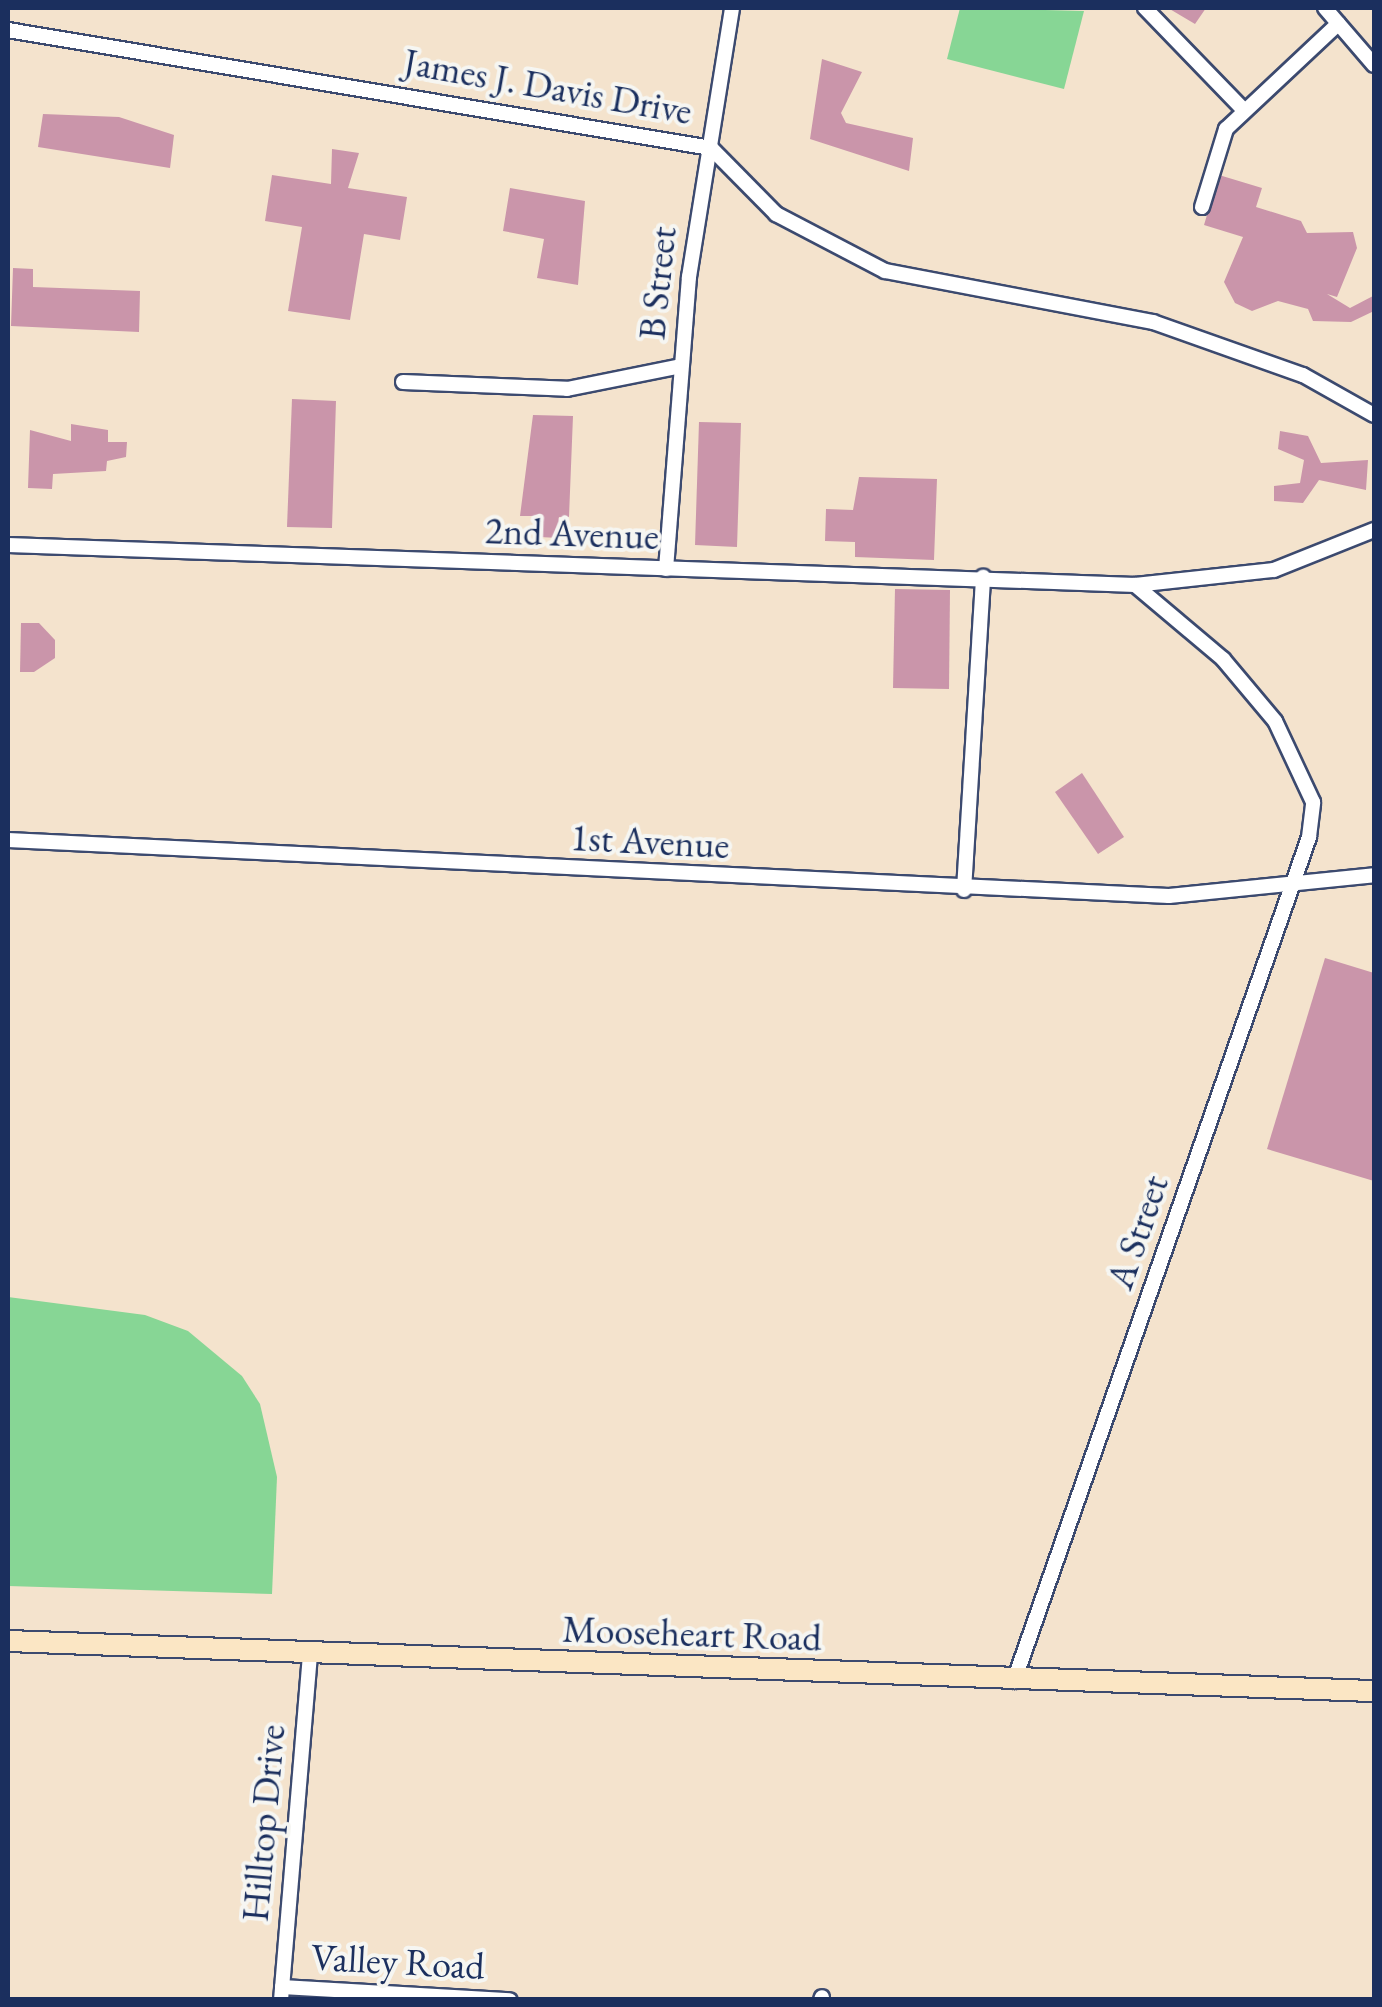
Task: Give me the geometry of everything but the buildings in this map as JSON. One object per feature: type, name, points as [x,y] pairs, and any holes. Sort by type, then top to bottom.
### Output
[{"type":"main road","name":"Mooseheart Road","points":[[8,1640],[1374,1691]]},
{"type":"street","name":"B Street","points":[[666,569],[680,366],[732,8]]},
{"type":"street","points":[[1146,8],[1243,109]]},
{"type":"street","points":[[1325,8],[1374,63]]},
{"type":"street","points":[[1202,207],[1226,129],[1338,24]]},
{"type":"street","name":"James J. Davis Drive","points":[[8,30],[711,148],[776,214],[885,271],[1154,322],[1304,375],[1374,415]]},
{"type":"street","points":[[403,382],[567,389],[680,366]]},
{"type":"street","name":"2nd Avenue","points":[[8,545],[1135,585],[1274,570],[1374,530]]},
{"type":"street","points":[[964,890],[984,577]]},
{"type":"street","name":"A Street","points":[[1014,1680],[1289,884],[1312,802],[1275,721],[1223,659],[1135,585]]},
{"type":"street","name":"1st Avenue","points":[[8,840],[964,890],[1169,896],[1374,875]]},
{"type":"street","name":"Hilltop Drive","points":[[282,1993],[310,1652]]},
{"type":"street","name":"Valley Road","points":[[282,1993],[510,2000]]},
{"type":"green space","points":[[960,8],[1084,11],[1064,89],[947,59]]},
{"type":"green space","points":[[8,1297],[145,1315],[188,1331],[242,1376],[260,1404],[277,1477],[272,1594],[8,1586]]}]
